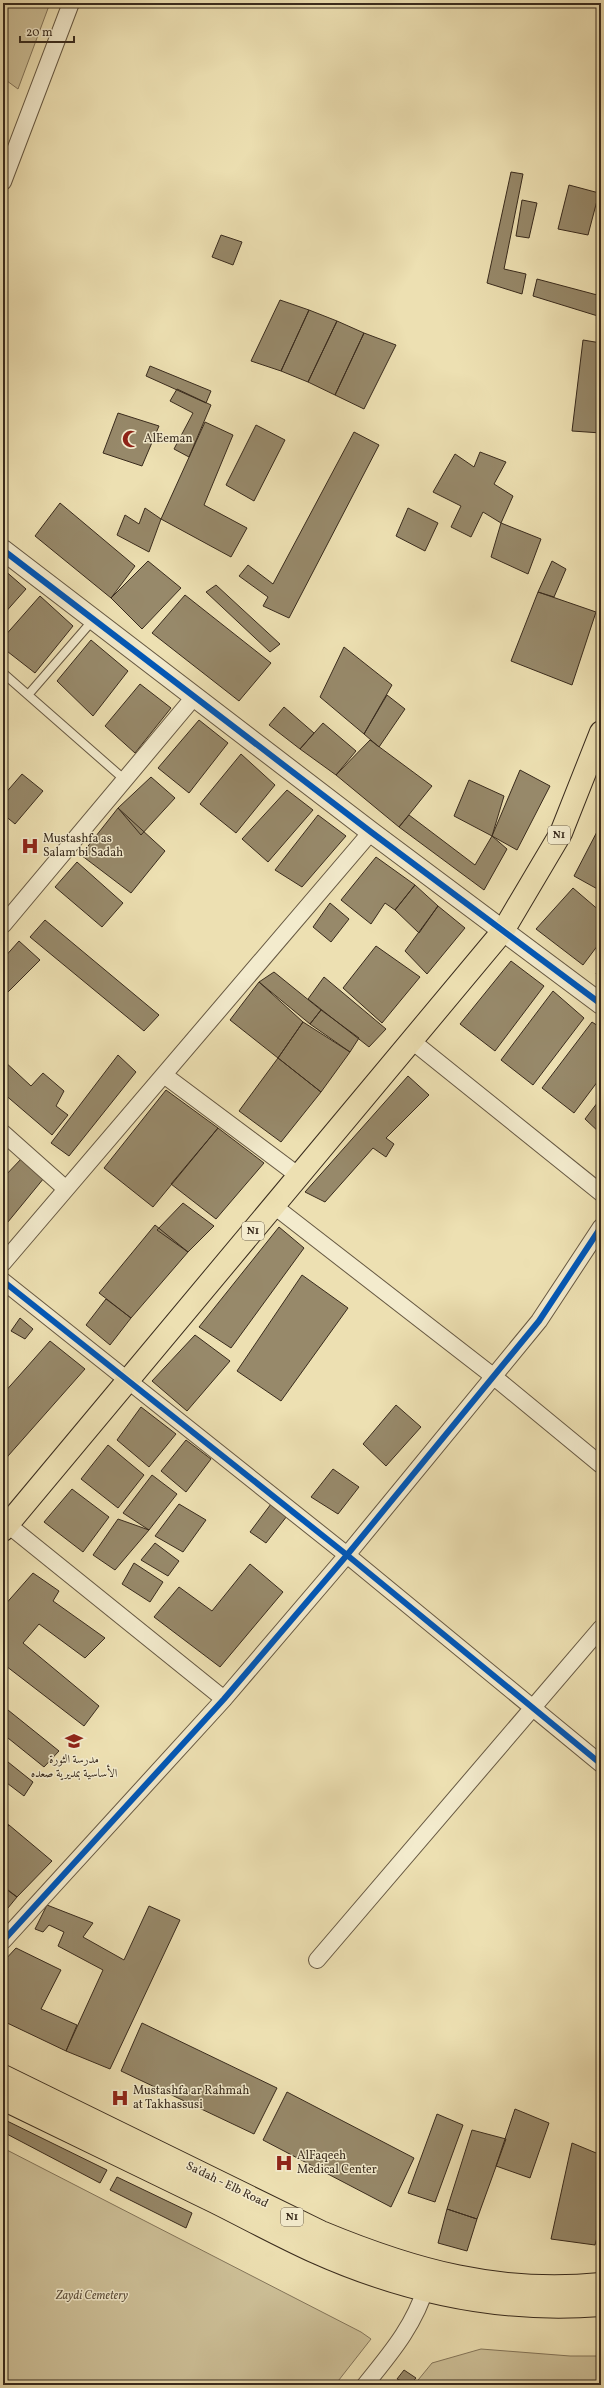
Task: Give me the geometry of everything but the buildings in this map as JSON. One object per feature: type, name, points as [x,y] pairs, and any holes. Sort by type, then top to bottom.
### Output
[{"type":"highway","name":"N1","points":[[5,1527],[503,931],[561,833],[601,732]]},
{"type":"highway","name":"Sa'dah - Elb Road","points":[[3,2076],[321,2232],[381,2256],[459,2299],[527,2307],[601,2305]]},
{"type":"highway","name":"Sa'dah - Elb Road","points":[[3,2099],[312,2251],[368,2272],[428,2281],[463,2279],[535,2287],[601,2284]]},
{"type":"street","points":[[3,182],[71,3]]},
{"type":"street","points":[[3,550],[371,832],[601,1004]]},
{"type":"street","points":[[3,925],[194,697]]},
{"type":"street","points":[[3,1263],[371,832]]},
{"type":"street","points":[[412,1041],[601,1193]]},
{"type":"street","points":[[164,1075],[299,1176]]},
{"type":"street","points":[[3,1133],[66,1189]]},
{"type":"street","points":[[274,1206],[493,1376],[601,1465]]},
{"type":"street","points":[[3,1941],[224,1699],[347,1555],[539,1322],[599,1235]]},
{"type":"street","points":[[3,1281],[127,1382],[347,1555],[534,1707],[601,1764]]},
{"type":"street","points":[[5,1527],[224,1699]]},
{"type":"street","points":[[317,1960],[601,1628]]},
{"type":"street","points":[[365,2385],[409,2328],[428,2281]]},
{"type":"lane","points":[[28,695],[93,619]]},
{"type":"lane","points":[[3,673],[125,780]]},
{"type":"green space","points":[[3,3],[50,3],[18,89],[3,78]]},
{"type":"green space","name":"Zaydi Cemetery","points":[[3,2148],[361,2332],[371,2339],[335,2385],[3,2385]]},
{"type":"green space","points":[[481,2349],[570,2356],[601,2356],[601,2385],[414,2385],[432,2363]]},
{"type":"cycle path","points":[[3,550],[371,832],[601,1004]]},
{"type":"cycle path","points":[[3,1941],[224,1699],[347,1555],[539,1321],[601,1227]]},
{"type":"cycle path","points":[[3,1281],[347,1555],[601,1764]]},
{"type":"place","name":"AlEeman","points":[[131,439]]},
{"type":"place","name":"Mustashfa as Salam bi Sadah","points":[[30,846]]},
{"type":"place","name":"مدرسة الثورة الأساسية بمديرية صعده","points":[[74,1741]]},
{"type":"place","name":"Mustashfa ar Rahmah at Takhassusi","points":[[120,2098]]},
{"type":"place","name":"AlFaqeeh Medical Center","points":[[284,2163]]}]
